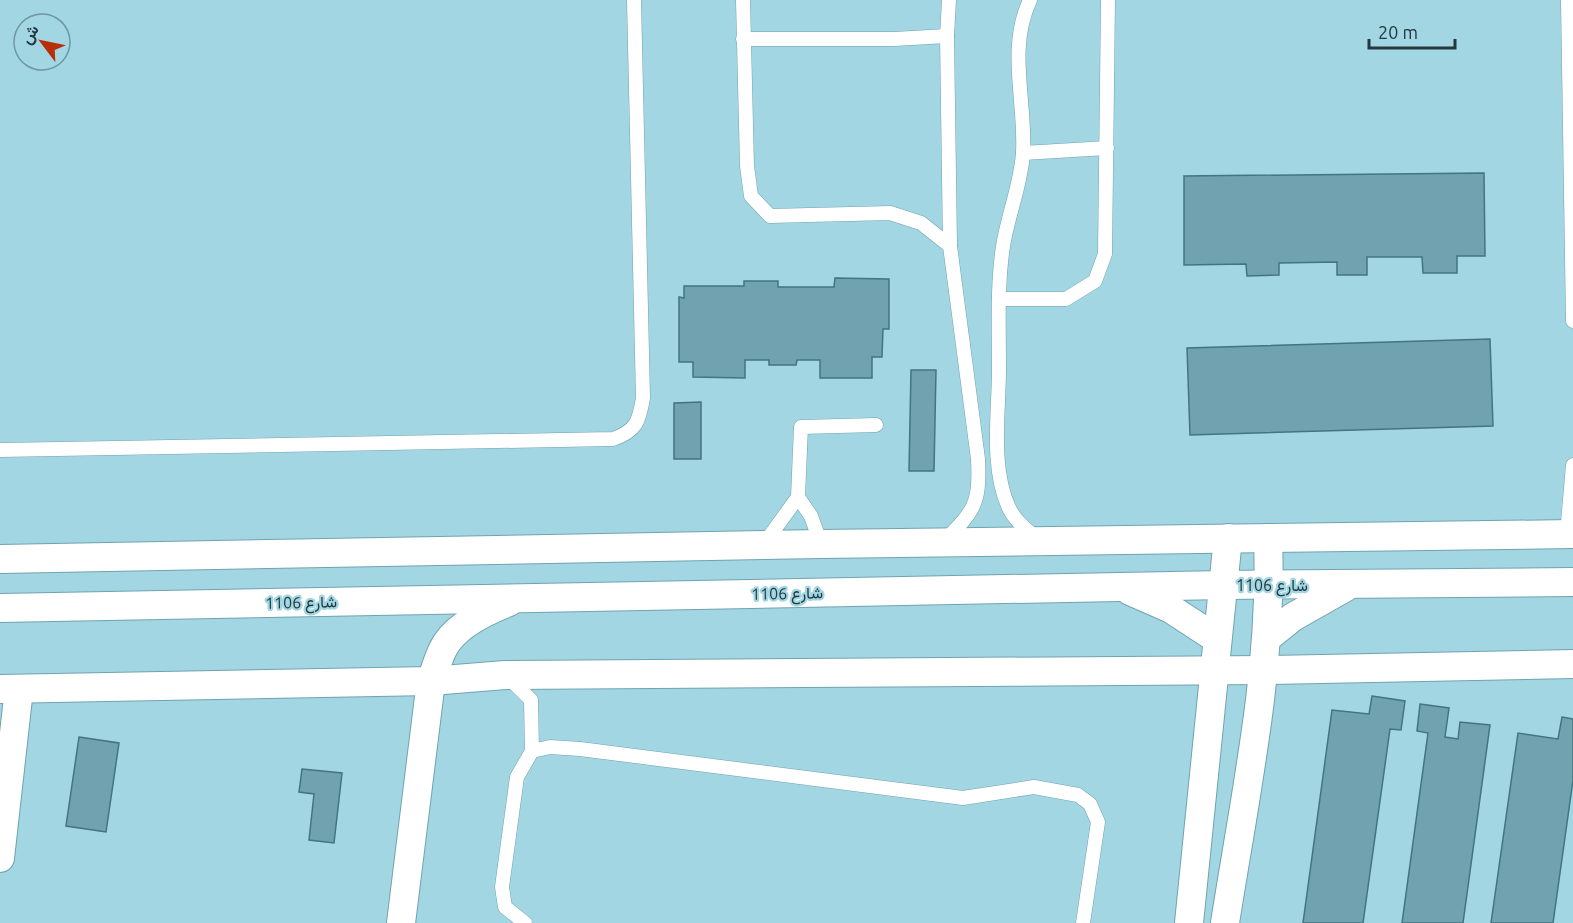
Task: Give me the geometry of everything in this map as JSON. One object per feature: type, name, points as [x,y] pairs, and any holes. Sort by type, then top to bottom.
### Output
[{"type":"street","points":[[0,559],[763,546],[821,543],[1570,534]]},
{"type":"street","points":[[1189,923],[1228,538]]},
{"type":"street","points":[[1225,923],[1268,638],[1270,585],[1268,538]]},
{"type":"street","name":"شارع 1106","points":[[0,608],[1224,585],[1573,582]]},
{"type":"street","points":[[1268,638],[1293,617],[1349,585]]},
{"type":"street","points":[[1120,587],[1171,609],[1217,639]]},
{"type":"street","points":[[400,923],[431,681],[444,647],[461,629],[486,611],[518,598]]},
{"type":"street","points":[[0,858],[10,689],[431,681],[505,675],[1264,670],[1573,664]]},
{"type":"lane","points":[[0,450],[613,439],[627,434],[640,415],[643,398],[634,0]]},
{"type":"lane","points":[[743,0],[747,166],[751,196],[758,206],[770,216],[890,213],[921,223],[950,246]]},
{"type":"lane","points":[[943,542],[971,514],[979,489],[978,459],[950,246],[947,36],[949,0]]},
{"type":"lane","points":[[1030,0],[1023,16],[1018,41],[1023,153],[1003,247],[999,299],[999,462],[1003,489],[1018,522],[1040,542]]},
{"type":"lane","points":[[999,299],[1066,299],[1095,281],[1105,254],[1108,0]]},
{"type":"lane","points":[[1568,0],[1571,36],[1573,321]]},
{"type":"lane","points":[[743,39],[894,39],[947,36]]},
{"type":"lane","points":[[1023,153],[1107,148]]},
{"type":"lane","points":[[763,546],[798,497],[801,427],[876,425]]},
{"type":"lane","points":[[1570,534],[1573,465]]},
{"type":"lane","points":[[798,497],[812,516],[821,543]]},
{"type":"lane","points":[[505,675],[531,700],[532,751],[517,777],[502,887],[505,907],[525,923]]},
{"type":"lane","points":[[532,751],[550,747],[580,749],[963,798],[1034,787],[1078,795],[1090,804],[1098,822],[1083,923]]},
{"type":"building","points":[[1484,173],[1485,256],[1457,256],[1457,273],[1423,273],[1422,257],[1367,257],[1367,275],[1337,275],[1337,262],[1279,263],[1279,275],[1247,276],[1246,264],[1184,265],[1184,176]]},
{"type":"building","points":[[835,278],[889,279],[889,329],[883,329],[882,357],[872,357],[872,378],[820,378],[820,360],[797,360],[796,365],[769,365],[769,360],[745,360],[745,378],[693,377],[693,362],[679,362],[679,297],[684,298],[684,286],[744,286],[744,281],[778,281],[778,287],[834,287]]},
{"type":"building","points":[[1490,339],[1493,426],[1190,435],[1187,348]]},
{"type":"building","points":[[911,370],[936,370],[934,471],[909,471]]},
{"type":"building","points":[[701,402],[701,459],[674,459],[674,403]]},
{"type":"building","points":[[1372,696],[1405,701],[1401,730],[1390,729],[1363,923],[1303,923],[1332,710],[1369,714]]},
{"type":"building","points":[[1420,704],[1449,708],[1445,737],[1458,739],[1460,722],[1490,725],[1463,923],[1402,923],[1428,733],[1417,731]]},
{"type":"building","points":[[1562,717],[1573,719],[1573,780],[1553,923],[1491,923],[1518,733],[1558,739]]},
{"type":"building","points":[[79,737],[119,743],[106,832],[66,826]]},
{"type":"building","points":[[302,769],[342,773],[334,843],[309,840],[314,794],[299,792]]}]
